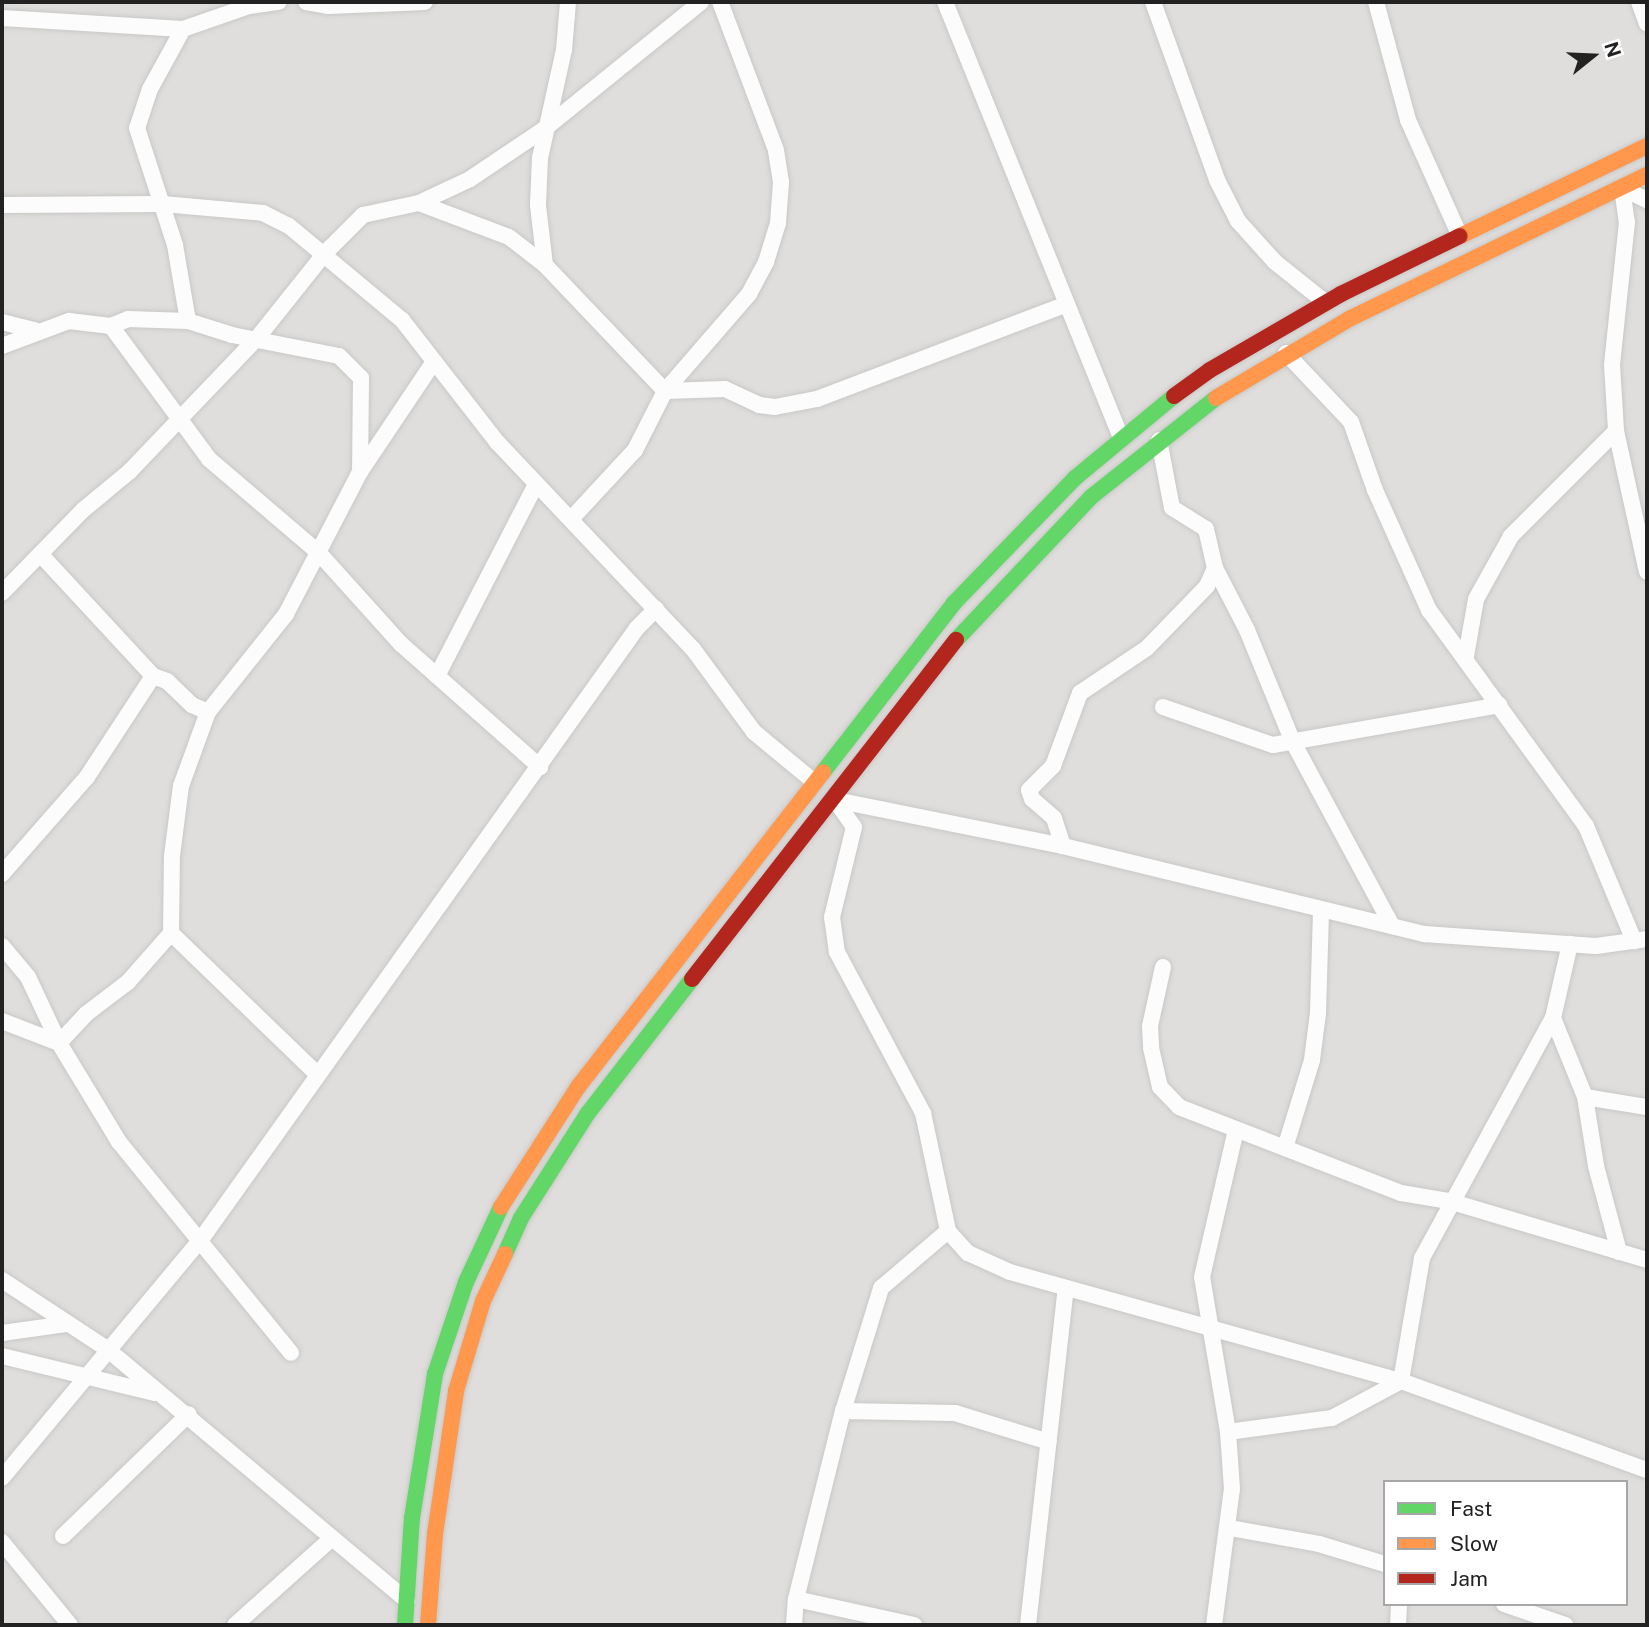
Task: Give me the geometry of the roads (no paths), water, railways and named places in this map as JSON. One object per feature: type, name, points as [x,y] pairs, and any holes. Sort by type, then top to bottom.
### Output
[{"type":"main road","points":[[405,1625],[412,1518],[435,1374],[466,1282],[509,1190],[578,1087],[813,781],[954,603],[1019,533],[1121,438],[1210,370],[1325,302],[1647,146]]},
{"type":"main road","points":[[428,1625],[435,1534],[456,1391],[483,1301],[521,1218],[588,1113],[835,800],[969,624],[1091,497],[1159,440],[1286,353],[1647,175]]},
{"type":"street","points":[[2,18],[183,29],[249,6],[279,2]]},
{"type":"street","points":[[306,2],[328,6],[425,2]]},
{"type":"street","points":[[545,265],[538,205],[543,130],[564,50],[568,2]]},
{"type":"street","points":[[2,593],[258,337],[326,253],[363,215],[419,203],[470,179],[543,130],[701,2]]},
{"type":"street","points":[[572,518],[635,450],[664,391],[749,294],[766,262],[778,223],[781,182],[776,150],[720,2]]},
{"type":"street","points":[[945,2],[1121,438]]},
{"type":"street","points":[[1153,2],[1216,180],[1238,220],[1265,253],[1325,302]]},
{"type":"street","points":[[1376,2],[1408,120],[1460,236]]},
{"type":"street","points":[[1639,2],[1647,24]]},
{"type":"street","points":[[183,29],[150,89],[137,128],[176,245],[188,321]]},
{"type":"street","points":[[1622,187],[1647,200]]},
{"type":"street","points":[[1622,187],[1627,222],[1612,365],[1616,431],[1641,508],[1647,572]]},
{"type":"street","points":[[419,203],[509,237],[545,265],[664,391],[725,389],[759,405],[775,407],[817,399],[1066,304]]},
{"type":"street","points":[[2,205],[163,204],[262,213],[326,253],[402,320],[433,363],[536,484],[572,518],[656,609],[754,732],[813,781]]},
{"type":"street","points":[[2,346],[68,321],[111,326],[128,319],[188,321],[232,335],[258,337],[339,356],[353,365],[361,378],[360,472]]},
{"type":"street","points":[[2,322],[37,331]]},
{"type":"street","points":[[111,326],[209,459],[320,553],[401,645],[540,767]]},
{"type":"street","points":[[835,800],[1063,846],[1321,911],[1392,926],[1480,940],[1570,944],[1641,940],[1594,840],[1423,598],[1351,422],[1286,353]]},
{"type":"street","points":[[59,1043],[86,1014],[128,982],[171,933],[172,856],[181,786],[208,712],[286,614],[360,472],[433,363]]},
{"type":"street","points":[[1466,656],[1476,599],[1511,536],[1616,431]]},
{"type":"street","points":[[1159,440],[1171,508],[1206,529],[1215,568],[1247,630],[1293,743],[1392,926]]},
{"type":"street","points":[[437,677],[536,484]]},
{"type":"street","points":[[41,556],[153,676],[167,681],[192,705],[208,712]]},
{"type":"street","points":[[1063,846],[1054,818],[1032,799],[1029,790],[1053,766],[1080,692],[1147,648],[1207,586],[1215,568]]},
{"type":"street","points":[[2,1478],[84,1376],[202,1238],[310,1089],[316,1073],[540,767],[637,628],[656,609]]},
{"type":"street","points":[[2,874],[87,777],[153,676]]},
{"type":"street","points":[[1163,707],[1262,742],[1293,743],[1500,705]]},
{"type":"street","points":[[835,800],[854,827],[832,917],[832,932],[837,952],[923,1113],[948,1231],[988,1265],[1401,1381],[1647,1469]]},
{"type":"street","points":[[1284,1148],[1312,1060],[1318,1013],[1321,911]]},
{"type":"street","points":[[171,933],[316,1073]]},
{"type":"street","points":[[1401,1381],[1422,1258],[1450,1202],[1553,1018],[1570,944]]},
{"type":"street","points":[[2,946],[28,977],[59,1043],[119,1142],[202,1238],[273,1335],[291,1353]]},
{"type":"street","points":[[1164,967],[1150,1026],[1160,1087],[1179,1107],[1401,1193],[1450,1202],[1647,1260]]},
{"type":"street","points":[[1553,1018],[1585,1097],[1596,1166],[1619,1252]]},
{"type":"street","points":[[2,1021],[59,1043]]},
{"type":"street","points":[[1585,1097],[1647,1107]]},
{"type":"street","points":[[1214,1625],[1230,1528],[1228,1432],[1202,1277],[1237,1130]]},
{"type":"street","points":[[794,1625],[796,1599],[843,1411],[881,1288],[948,1231]]},
{"type":"street","points":[[2,1280],[107,1349],[189,1414],[407,1601]]},
{"type":"street","points":[[1028,1625],[1066,1288]]},
{"type":"street","points":[[2,1333],[67,1324]]},
{"type":"street","points":[[2,1356],[161,1394]]},
{"type":"street","points":[[1228,1432],[1332,1418],[1401,1381]]},
{"type":"street","points":[[843,1411],[955,1413],[1049,1442]]},
{"type":"street","points":[[62,1536],[189,1414]]},
{"type":"street","points":[[1230,1528],[1319,1544],[1383,1563]]},
{"type":"street","points":[[235,1625],[332,1538]]},
{"type":"street","points":[[2,1542],[70,1625]]},
{"type":"street","points":[[796,1599],[914,1625]]},
{"type":"street","points":[[1398,1625],[1399,1606]]},
{"type":"street","points":[[1510,1606],[1565,1625]]}]
